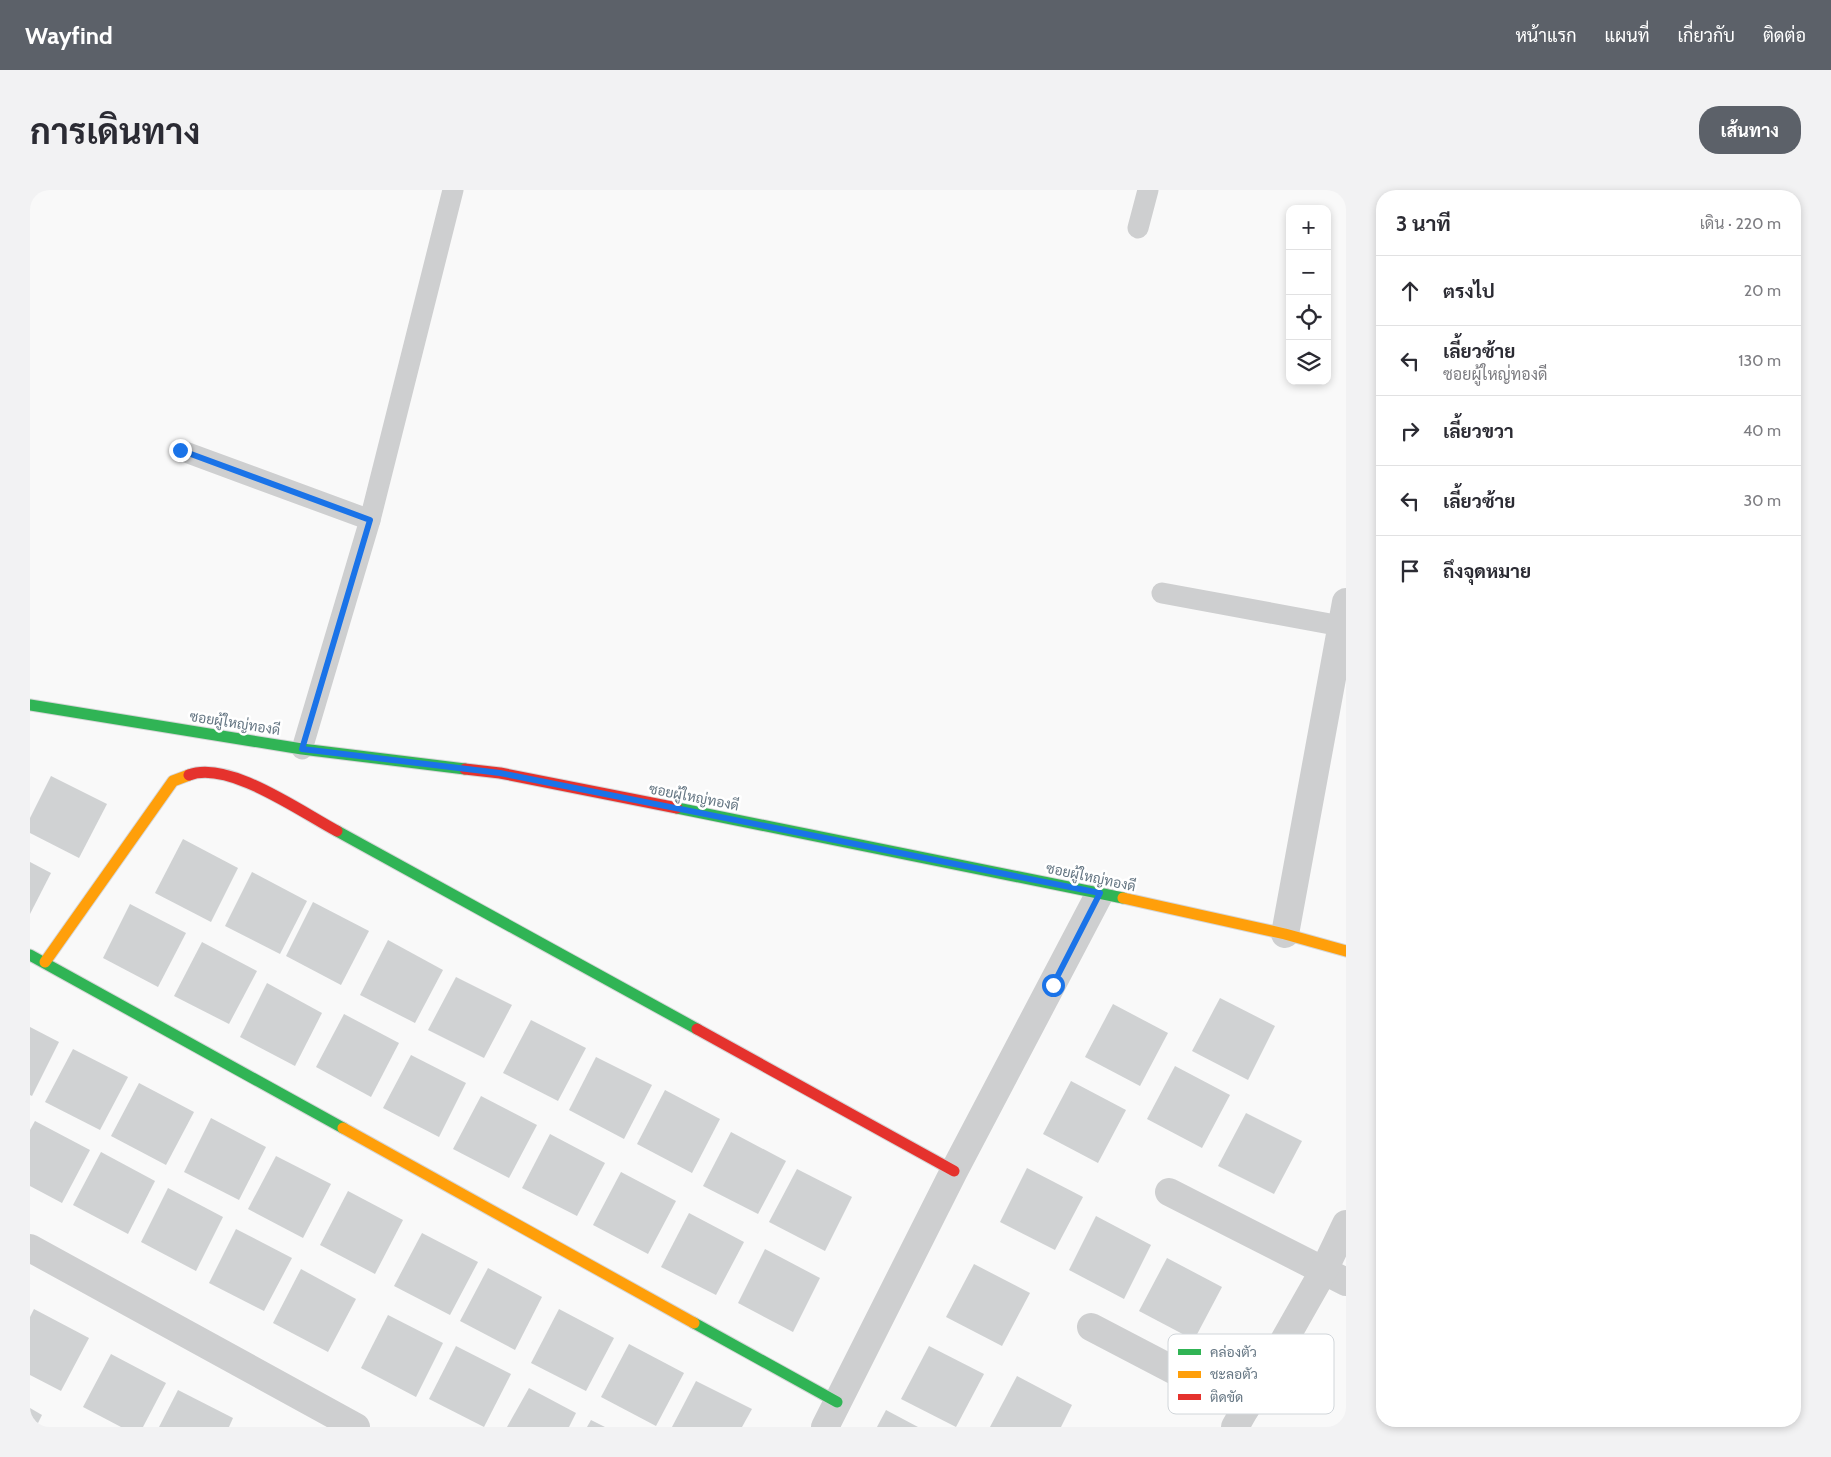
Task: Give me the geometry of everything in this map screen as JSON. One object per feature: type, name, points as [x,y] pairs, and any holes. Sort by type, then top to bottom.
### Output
[{"type":"street","points":[[1285,934],[1344,614]]},
{"type":"street","name":"ซอยผู้ใหญ่ทองดี","points":[[30,705],[302,749],[500,773],[1100,893],[1285,934],[1346,951]]},
{"type":"street","points":[[44,962],[173,781],[200,771],[240,778],[954,1171]]},
{"type":"street","points":[[825,1427],[954,1171],[1100,893]]},
{"type":"street","points":[[30,955],[837,1402]]},
{"type":"street","points":[[1169,1192],[1335,1276]]},
{"type":"street","points":[[1297,1334],[1335,1276],[1346,1224]]},
{"type":"street","points":[[30,1248],[356,1427]]},
{"type":"street","points":[[1091,1327],[1168,1374]]},
{"type":"lane","points":[[302,749],[370,520],[453,190]]},
{"type":"lane","points":[[1138,228],[1148,190]]},
{"type":"lane","points":[[180,450],[370,520]]},
{"type":"lane","points":[[1162,593],[1344,614]]},
{"type":"building","points":[[51,776],[107,804],[79,858],[30,833],[30,818]]},
{"type":"building","points":[[183,839],[238,868],[211,922],[155,893]]},
{"type":"building","points":[[30,862],[51,873],[30,914]]},
{"type":"building","points":[[252,872],[307,901],[280,954],[225,926]]},
{"type":"building","points":[[313,902],[369,931],[341,985],[286,956]]},
{"type":"building","points":[[130,904],[186,933],[158,987],[103,958]]},
{"type":"building","points":[[388,940],[443,970],[415,1023],[360,995]]},
{"type":"building","points":[[202,942],[257,971],[229,1024],[174,996]]},
{"type":"building","points":[[456,977],[512,1005],[484,1058],[428,1030]]},
{"type":"building","points":[[267,983],[322,1013],[295,1066],[240,1037]]},
{"type":"building","points":[[1220,998],[1275,1026],[1248,1080],[1192,1051]]},
{"type":"building","points":[[1113,1004],[1168,1033],[1140,1086],[1085,1057]]},
{"type":"building","points":[[344,1014],[399,1043],[371,1097],[316,1067]]},
{"type":"building","points":[[531,1020],[586,1048],[558,1101],[503,1073]]},
{"type":"building","points":[[30,1027],[59,1042],[32,1096],[30,1095]]},
{"type":"building","points":[[73,1049],[128,1077],[100,1130],[45,1102]]},
{"type":"building","points":[[411,1055],[466,1083],[439,1137],[383,1108]]},
{"type":"building","points":[[596,1057],[652,1085],[624,1139],[569,1110]]},
{"type":"building","points":[[1175,1066],[1230,1095],[1202,1148],[1147,1119]]},
{"type":"building","points":[[1071,1081],[1126,1110],[1098,1163],[1043,1134]]},
{"type":"building","points":[[139,1083],[194,1112],[166,1165],[111,1136]]},
{"type":"building","points":[[665,1090],[720,1119],[692,1173],[637,1144]]},
{"type":"building","points":[[481,1096],[537,1125],[509,1178],[453,1149]]},
{"type":"building","points":[[1246,1113],[1302,1141],[1274,1194],[1218,1166]]},
{"type":"building","points":[[211,1118],[266,1147],[239,1200],[184,1172]]},
{"type":"building","points":[[35,1121],[90,1150],[62,1203],[30,1186],[30,1130]]},
{"type":"building","points":[[731,1132],[786,1161],[758,1214],[703,1186]]},
{"type":"building","points":[[550,1134],[605,1163],[577,1216],[522,1188]]},
{"type":"building","points":[[101,1152],[155,1181],[128,1234],[73,1205]]},
{"type":"building","points":[[276,1156],[331,1184],[303,1238],[248,1209]]},
{"type":"building","points":[[1027,1168],[1083,1197],[1055,1250],[1000,1222]]},
{"type":"building","points":[[797,1169],[852,1197],[825,1251],[769,1222]]},
{"type":"building","points":[[621,1172],[676,1201],[648,1254],[593,1225]]},
{"type":"building","points":[[168,1188],[223,1217],[196,1271],[141,1242]]},
{"type":"building","points":[[348,1191],[403,1220],[375,1274],[320,1245]]},
{"type":"building","points":[[689,1213],[744,1242],[716,1295],[661,1267]]},
{"type":"building","points":[[1096,1216],[1151,1245],[1124,1299],[1069,1270]]},
{"type":"building","points":[[236,1229],[292,1258],[264,1311],[209,1283]]},
{"type":"building","points":[[422,1233],[478,1262],[450,1315],[394,1286]]},
{"type":"building","points":[[765,1249],[820,1278],[793,1332],[738,1303]]},
{"type":"building","points":[[1167,1258],[1222,1287],[1197,1334],[1183,1334],[1139,1311]]},
{"type":"building","points":[[974,1264],[1030,1293],[1002,1346],[946,1317]]},
{"type":"building","points":[[488,1268],[542,1297],[515,1350],[460,1321]]},
{"type":"building","points":[[301,1269],[356,1299],[328,1352],[273,1323]]},
{"type":"building","points":[[34,1309],[89,1338],[61,1391],[30,1375],[30,1317]]},
{"type":"building","points":[[559,1309],[614,1338],[586,1391],[531,1363]]},
{"type":"building","points":[[388,1315],[443,1343],[416,1397],[361,1368]]},
{"type":"building","points":[[629,1344],[684,1373],[656,1426],[601,1397]]},
{"type":"building","points":[[456,1346],[511,1374],[484,1427],[429,1399]]},
{"type":"building","points":[[929,1346],[984,1374],[956,1427],[901,1399]]},
{"type":"building","points":[[111,1354],[166,1383],[143,1427],[121,1427],[83,1407]]},
{"type":"building","points":[[1017,1376],[1072,1405],[1061,1427],[990,1427]]},
{"type":"building","points":[[696,1381],[752,1409],[742,1427],[672,1427]]},
{"type":"building","points":[[529,1388],[576,1413],[569,1427],[507,1427]]},
{"type":"building","points":[[178,1390],[233,1418],[229,1427],[159,1427]]},
{"type":"building","points":[[30,1408],[42,1415],[36,1427],[30,1427]]},
{"type":"building","points":[[886,1410],[918,1427],[877,1427]]},
{"type":"building","points":[[591,1420],[605,1427],[587,1427]]},
{"type":"traffic: fast","points":[[30,705],[302,749],[465,769]]},
{"type":"traffic: fast","points":[[677,808],[1123,898]]},
{"type":"traffic: fast","points":[[337,831],[697,1029]]},
{"type":"traffic: fast","points":[[30,955],[343,1128]]},
{"type":"traffic: fast","points":[[694,1323],[837,1402]]},
{"type":"traffic: slow","points":[[45,962],[173,781],[189,775]]},
{"type":"traffic: slow","points":[[1123,898],[1285,934],[1346,951]]},
{"type":"traffic: slow","points":[[343,1128],[694,1323]]},
{"type":"traffic: jam","points":[[465,769],[500,773],[677,808]]},
{"type":"traffic: jam","points":[[189,775],[205,772],[244,781],[285,801],[337,831]]},
{"type":"traffic: jam","points":[[697,1029],[954,1171]]},
{"type":"route","points":[[180,450],[370,520],[302,749],[500,773],[1100,893],[1053,985]]}]
